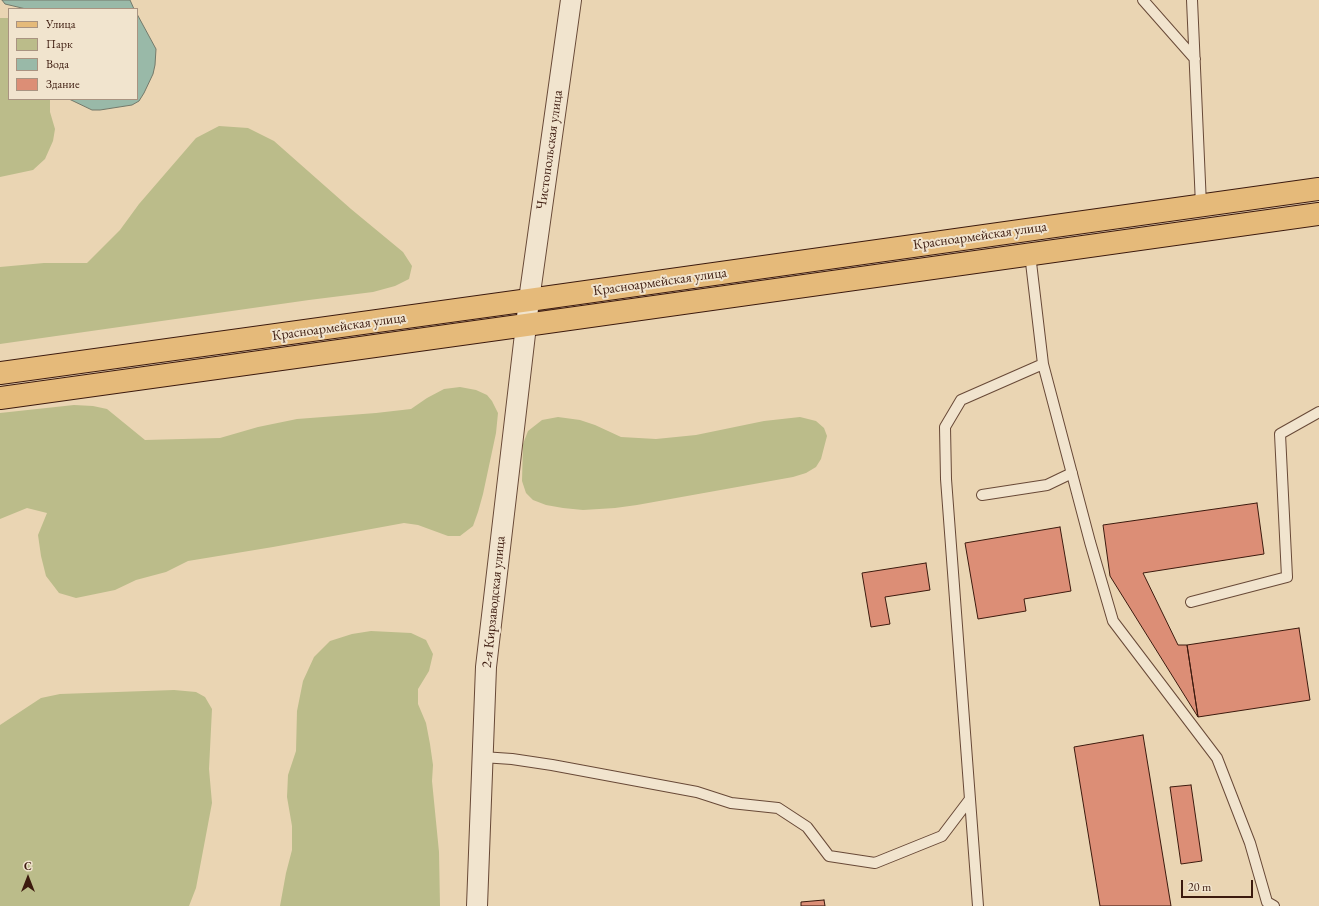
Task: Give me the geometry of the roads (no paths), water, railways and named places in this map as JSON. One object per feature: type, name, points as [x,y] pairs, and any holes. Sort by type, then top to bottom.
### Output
[{"type":"main road","name":"Красноармейская улица","points":[[0,373],[1319,188]]},
{"type":"main road","name":"Красноармейская улица","points":[[0,398],[1319,214]]},
{"type":"street","name":"Чистопольская улица","points":[[529,300],[571,0]]},
{"type":"street","name":"2-я Кирзаводская улица","points":[[477,906],[486,667],[529,300]]},
{"type":"lane","points":[[1143,0],[1195,58]]},
{"type":"lane","points":[[1192,0],[1201,205]]},
{"type":"lane","points":[[1030,254],[1043,364],[1113,621],[1217,758],[1250,843],[1269,905]]},
{"type":"lane","points":[[978,906],[947,486],[945,427],[961,400],[1043,364]]},
{"type":"lane","points":[[1191,602],[1287,577],[1280,434],[1319,412]]},
{"type":"lane","points":[[982,496],[1047,485],[1072,473]]},
{"type":"lane","points":[[482,757],[552,764],[697,792],[731,803],[778,808],[807,827],[828,856],[875,863],[942,836],[970,799]]},
{"type":"water","points":[[2,0],[130,0],[134,8],[22,8],[5,4]]},
{"type":"water","points":[[138,16],[156,49],[153,74],[144,93],[139,101],[132,105],[92,110],[71,100],[138,100]]}]
